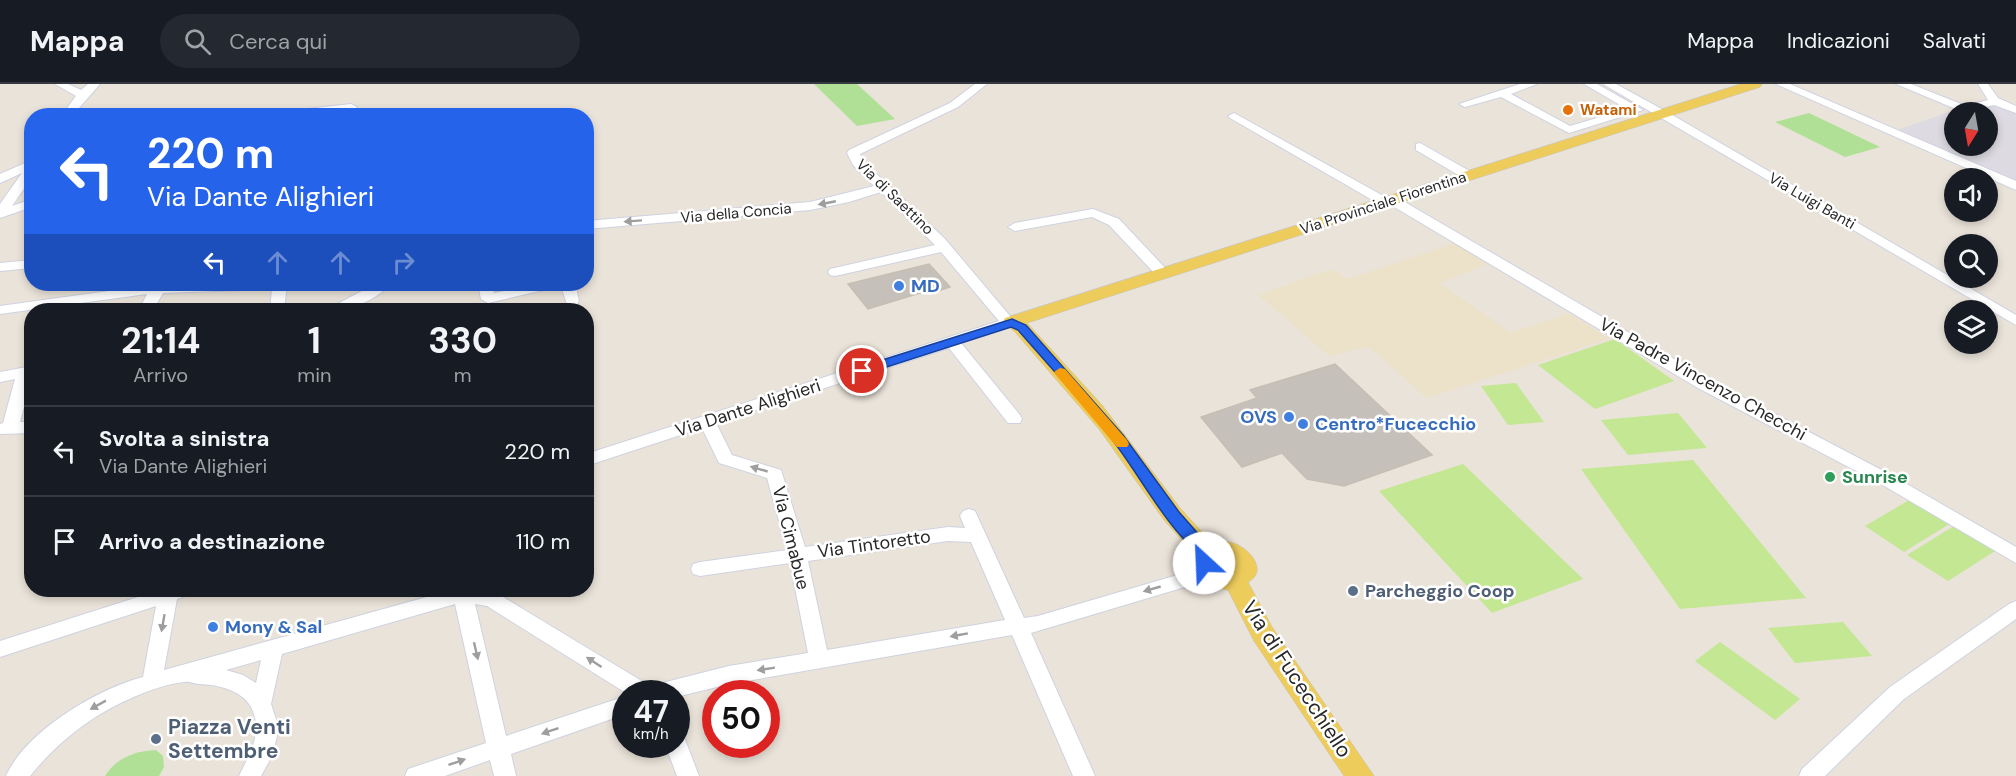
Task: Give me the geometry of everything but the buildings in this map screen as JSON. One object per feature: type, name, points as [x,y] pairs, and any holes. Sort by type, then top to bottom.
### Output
[{"type":"main road","name":"Via Provinciale Fiorentina","points":[[1012,322],[1755,84]]},
{"type":"main road","points":[[1012,322],[1022,328],[1118,438],[1196,543],[1208,563]]},
{"type":"main road","name":"Via di Fucecchiello","points":[[1208,563],[1227,550],[1244,560],[1245,570],[1240,578],[1235,580],[1263,634],[1354,775]]},
{"type":"street","points":[[60,84],[82,95]]},
{"type":"street","points":[[72,108],[82,95],[95,84]]},
{"type":"street","name":"Via di Saettino","points":[[981,84],[954,105],[852,153],[857,162],[944,247],[1005,319],[1012,322]]},
{"type":"street","points":[[1465,104],[1532,84]]},
{"type":"street","points":[[1569,130],[1636,110],[1589,84]]},
{"type":"street","name":"Via Luigi Banti","points":[[1608,84],[2016,321]]},
{"type":"street","points":[[1781,84],[2016,186]]},
{"type":"street","points":[[1901,84],[1966,110],[1995,101]]},
{"type":"street","points":[[1983,84],[1995,101],[2016,110]]},
{"type":"street","points":[[1502,93],[1585,139]]},
{"type":"street","name":"Via Padre Vincenzo Checchi","points":[[1234,116],[1389,201],[1704,384],[1887,480],[2016,556]]},
{"type":"street","points":[[1420,147],[1469,176]]},
{"type":"street","points":[[0,179],[24,169]]},
{"type":"street","points":[[2,210],[24,178]]},
{"type":"street","name":"Via della Concia","points":[[594,224],[810,206],[845,199],[883,187]]},
{"type":"street","points":[[2,210],[24,205]]},
{"type":"street","points":[[1015,227],[1093,213],[1114,222],[1163,274]]},
{"type":"street","points":[[835,272],[944,247]]},
{"type":"street","points":[[0,267],[24,265]]},
{"type":"street","points":[[56,303],[151,291]]},
{"type":"street","points":[[348,303],[373,291]]},
{"type":"street","points":[[486,291],[488,299],[524,291]]},
{"type":"street","points":[[570,291],[572,301]]},
{"type":"street","points":[[0,310],[24,307]]},
{"type":"street","name":"Via Dante Alighieri","points":[[594,457],[1012,322]]},
{"type":"street","points":[[952,342],[1014,419]]},
{"type":"street","points":[[0,377],[24,373]]},
{"type":"street","points":[[24,382],[5,429],[24,428]]},
{"type":"street","name":"Via Cimabue","points":[[706,421],[725,459],[774,474],[797,555],[819,660]]},
{"type":"street","points":[[969,516],[1016,627],[1084,776]]},
{"type":"street","name":"Via Tintoretto","points":[[700,569],[948,534],[977,535]]},
{"type":"street","points":[[690,685],[729,675],[1038,624],[1208,563]]},
{"type":"street","points":[[0,649],[160,597]]},
{"type":"street","points":[[152,682],[174,597]]},
{"type":"street","points":[[17,776],[43,746],[78,717],[113,696],[152,682],[446,597]]},
{"type":"street","points":[[464,597],[505,776]]},
{"type":"street","points":[[482,597],[490,599],[549,633],[623,680]]},
{"type":"street","points":[[1810,776],[1897,693],[2016,609]]},
{"type":"street","points":[[255,772],[265,742],[267,728],[261,702],[274,646]]},
{"type":"street","points":[[152,682],[190,675],[223,677],[244,685],[261,702]]},
{"type":"street","points":[[416,776],[612,710]]},
{"type":"street","points":[[681,758],[688,776]]},
{"type":"shaded area","points":[[1983,100],[2002,102],[2016,108],[2016,188],[1998,180],[1998,168],[1970,168],[1889,133],[1944,114],[1944,156],[1998,156],[1998,102],[1977,102]]},
{"type":"shaded area","points":[[1461,241],[1495,261],[1440,283],[1511,333],[1569,313],[1609,339],[1427,398],[1368,347],[1329,356],[1258,295],[1331,269],[1348,279]]},
{"type":"green space","points":[[814,84],[857,84],[895,119],[857,126]]},
{"type":"green space","points":[[1809,113],[1880,147],[1845,157],[1775,122]]},
{"type":"green space","points":[[1615,339],[1674,381],[1595,409],[1538,365]]},
{"type":"green space","points":[[1516,383],[1544,422],[1508,425],[1481,386]]},
{"type":"green space","points":[[1678,413],[1707,448],[1628,455],[1601,420]]},
{"type":"green space","points":[[1693,460],[1806,598],[1680,609],[1581,469]]},
{"type":"green space","points":[[1463,464],[1583,579],[1492,613],[1379,491]]},
{"type":"green space","points":[[1911,499],[1951,523],[1904,552],[1865,526]]},
{"type":"green space","points":[[1954,526],[1995,551],[1948,581],[1907,555]]},
{"type":"green space","points":[[1843,622],[1872,656],[1795,663],[1768,628]]},
{"type":"green space","points":[[1720,642],[1800,699],[1775,720],[1695,661]]},
{"type":"green space","points":[[156,750],[163,756],[164,767],[159,776],[105,776],[120,760],[141,752]]},
{"type":"slow traffic","points":[[1060,372],[1122,444]]},
{"type":"place","name":"Watami","points":[[1568,110]]},
{"type":"place","name":"MD","points":[[899,286]]},
{"type":"place","name":"OVS","points":[[1289,417]]},
{"type":"place","name":"Centro*Fucecchio","points":[[1303,424]]},
{"type":"place","name":"Sunrise","points":[[1830,477]]},
{"type":"place","name":"Parcheggio Coop","points":[[1353,591]]},
{"type":"place","name":"Mony & Sal","points":[[213,627]]},
{"type":"place","name":"Piazza Venti Settembre","points":[[156,739]]},
{"type":"route","points":[[862,371],[1012,322],[1022,328],[1118,438],[1174,516],[1196,543],[1209,554],[1204,563]]}]
